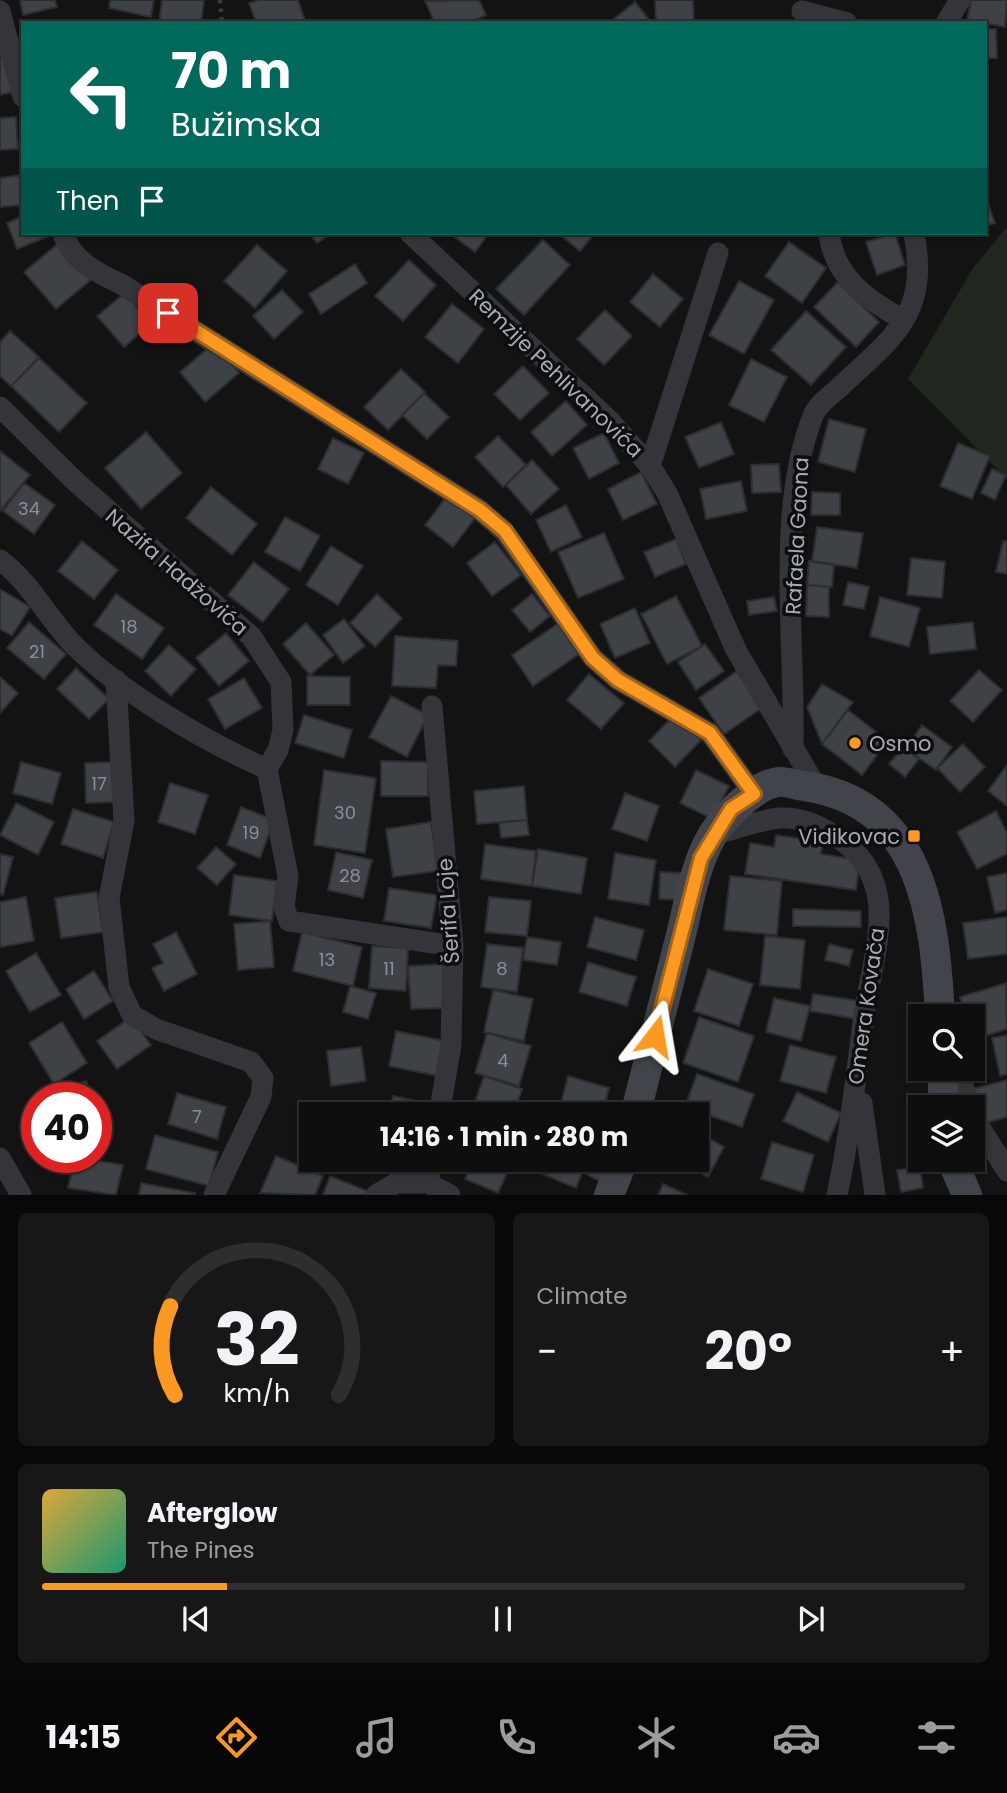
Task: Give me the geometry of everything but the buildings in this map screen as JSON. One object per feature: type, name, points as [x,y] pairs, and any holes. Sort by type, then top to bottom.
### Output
[{"type":"street","points":[[947,21],[960,0]]},
{"type":"street","points":[[802,11],[840,21]]},
{"type":"street","points":[[1,16],[21,90]]},
{"type":"street","points":[[64,235],[65,241],[92,271],[145,299],[480,510],[505,531],[593,658],[618,680],[710,733],[754,794]]},
{"type":"street","name":"Remzije Pehlivanovića","points":[[412,235],[610,421],[650,466],[667,493],[736,650],[817,788]]},
{"type":"street","points":[[829,235],[831,253],[851,285],[878,306],[904,320]]},
{"type":"street","name":"Rafaela Gaona","points":[[793,748],[795,689],[790,602],[799,456],[814,412],[891,340],[904,320],[916,291],[920,265],[914,235]]},
{"type":"street","points":[[650,466],[718,253]]},
{"type":"street","name":"Nazifa Hadžovića","points":[[0,407],[76,482],[251,636],[281,682],[283,730],[278,750],[267,769]]},
{"type":"street","points":[[0,560],[72,643],[116,680],[218,748],[267,769],[288,876],[284,907],[289,921],[453,946]]},
{"type":"street","points":[[116,680],[124,821],[109,898],[120,987],[132,1015],[156,1029],[251,1062],[263,1078],[261,1097],[214,1195]]},
{"type":"street","name":"Šerifa Loje","points":[[432,706],[453,946],[451,1045],[441,1102]]},
{"type":"street","points":[[638,1102],[701,858],[712,835],[731,809],[777,782],[817,788],[852,798],[879,818],[904,848],[921,883],[934,937],[939,1004]]},
{"type":"street","name":"Omera Kovača","points":[[712,835],[780,818],[813,822],[851,846],[869,865],[878,891],[879,930],[857,1067],[851,1127],[837,1195]]},
{"type":"street","points":[[857,1067],[875,1195]]},
{"type":"street","points":[[985,1135],[1007,1171]]},
{"type":"street","points":[[0,1158],[21,1195]]},
{"type":"street","points":[[428,1182],[430,1172]]},
{"type":"street","points":[[609,1195],[619,1172]]},
{"type":"street","points":[[957,1172],[967,1195]]},
{"type":"street","points":[[376,1195],[397,1183],[428,1182],[450,1195]]},
{"type":"path","points":[[220,0],[222,21]]},
{"type":"shaded area","points":[[1007,227],[1007,479],[908,379],[973,268]]},
{"type":"place","name":"Osmo","points":[[855,743]]},
{"type":"place","name":"Vidikovac","points":[[914,836]]},
{"type":"route","points":[[168,313],[480,510],[505,531],[593,658],[618,680],[710,733],[754,794],[731,809],[712,835],[701,858],[655,1036]]}]
